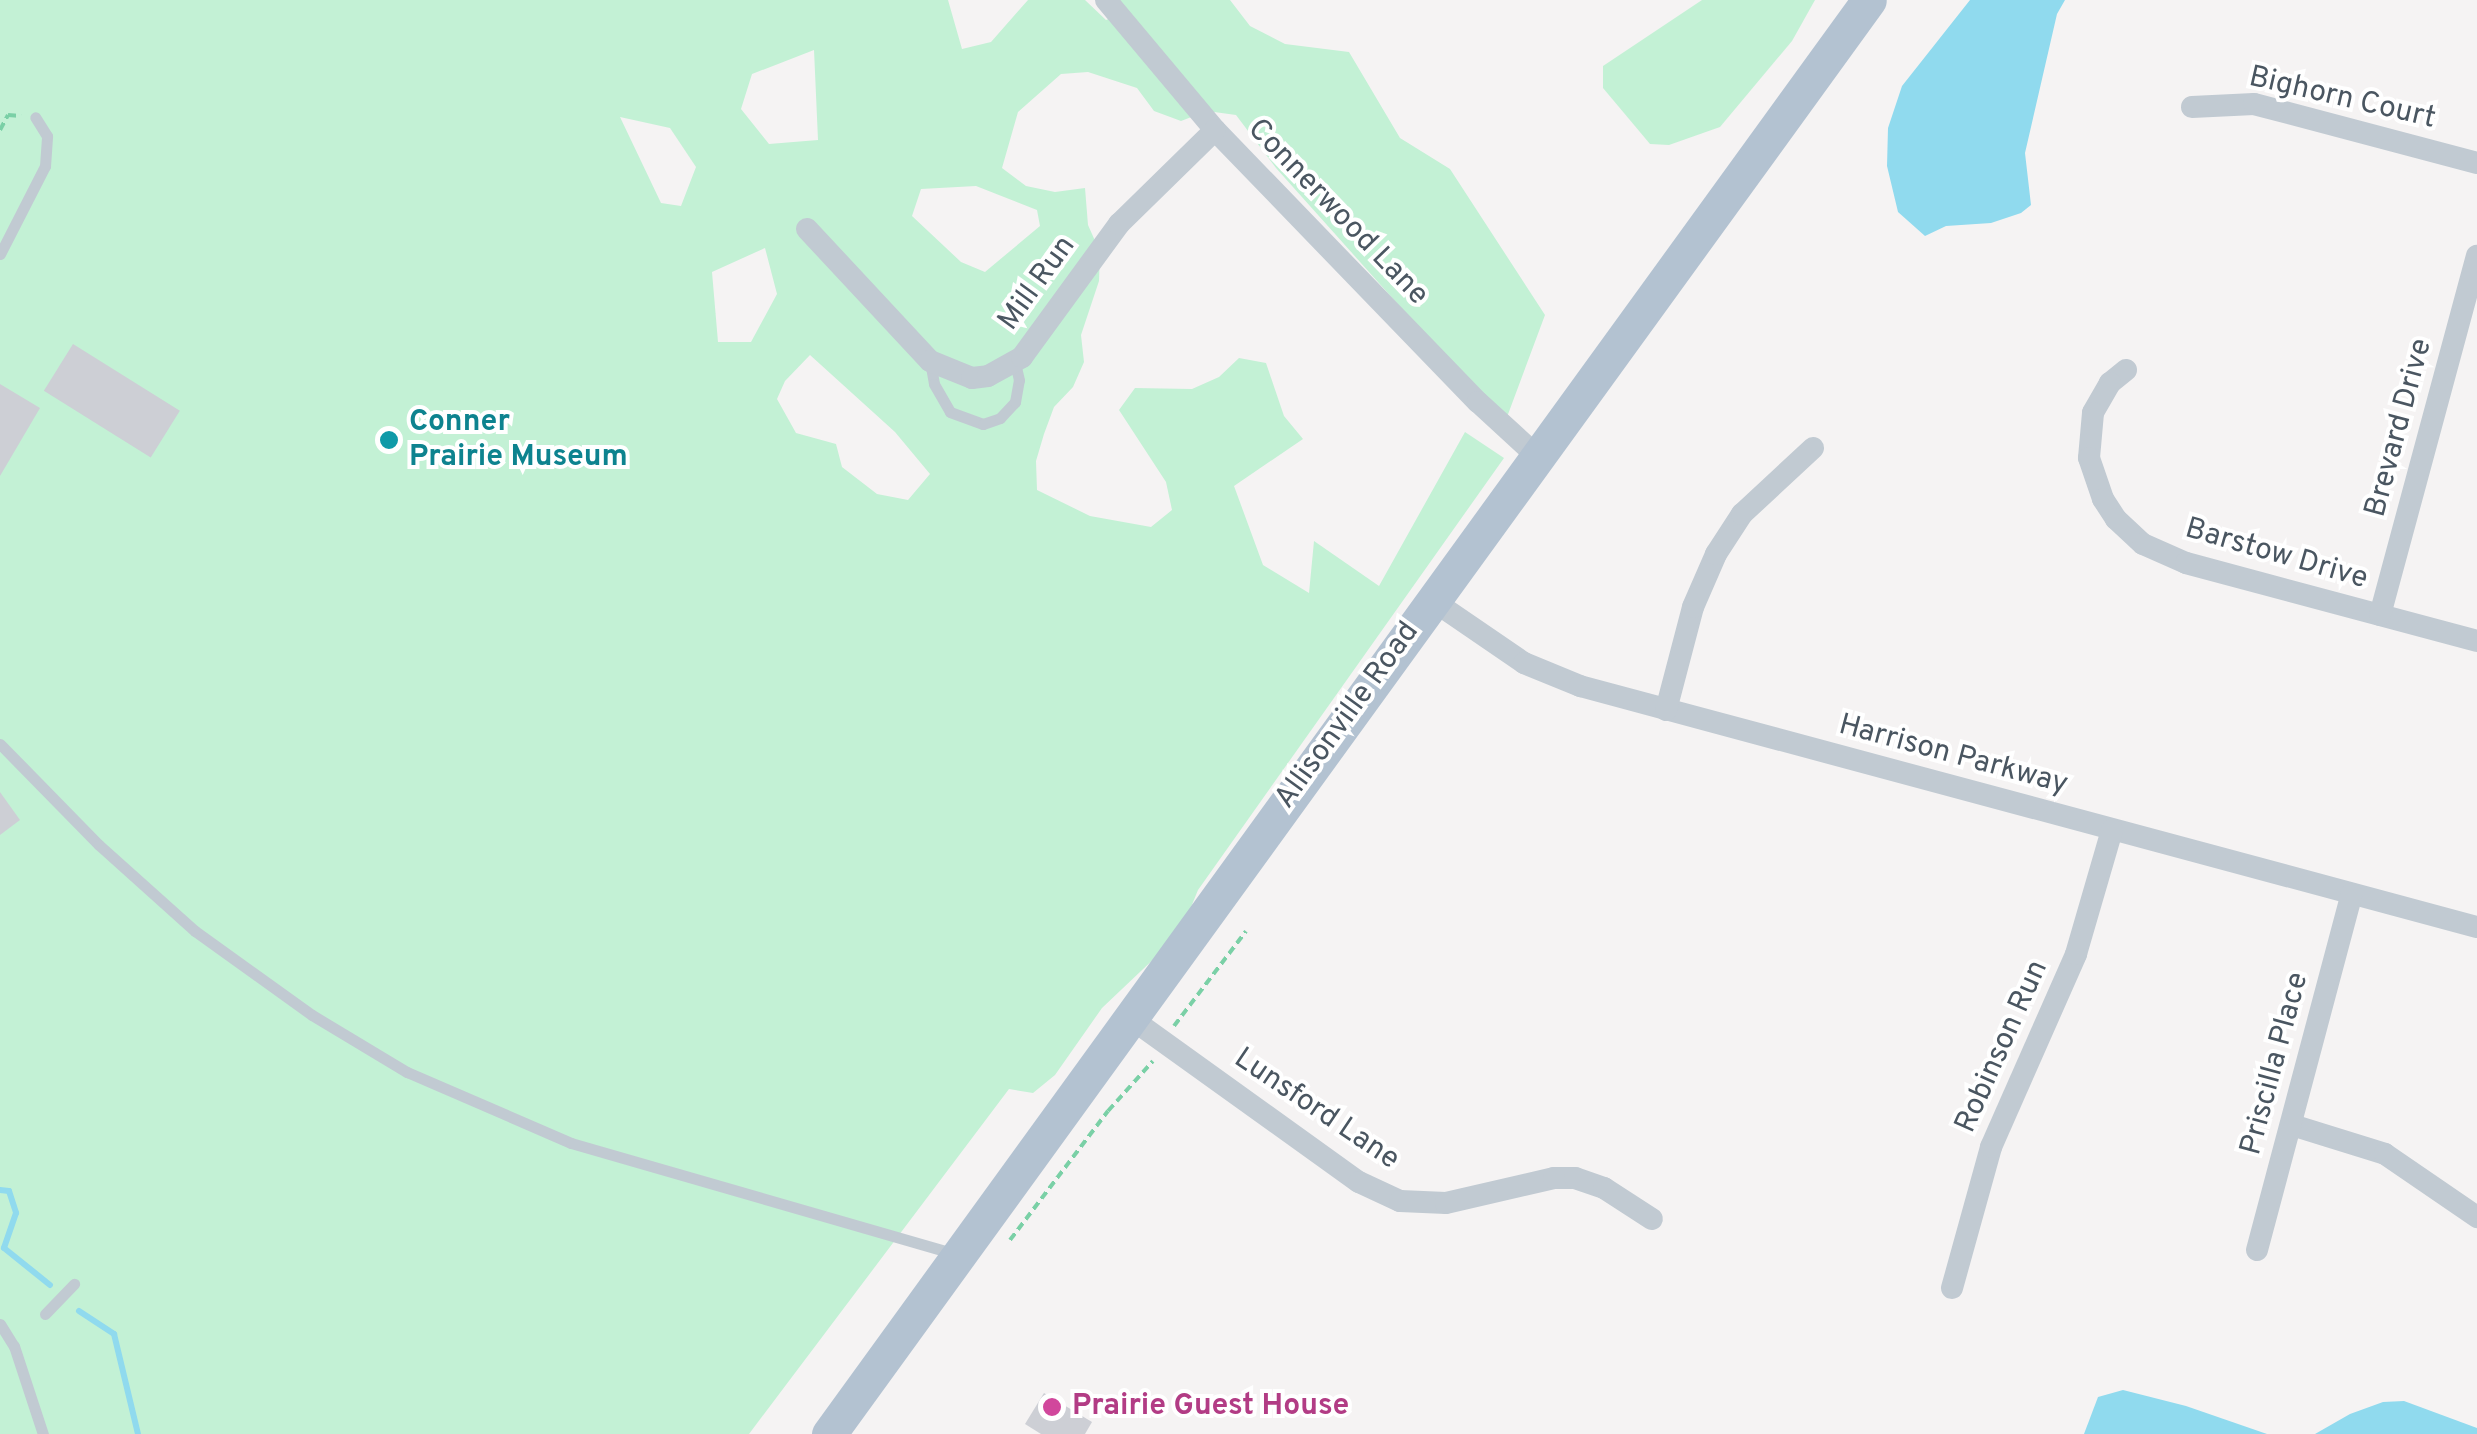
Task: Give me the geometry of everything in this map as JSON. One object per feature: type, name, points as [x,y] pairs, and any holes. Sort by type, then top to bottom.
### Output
[{"type":"main road","name":"Allisonville Road","points":[[829,1434],[1869,0]]},
{"type":"street","name":"Connerwood Lane","points":[[1106,0],[1216,130],[1478,402],[1537,456]]},
{"type":"street","name":"Bighorn Court","points":[[2192,108],[2254,104],[2477,162]]},
{"type":"street","name":"Mill Run","points":[[807,228],[930,361],[972,378],[988,376],[1015,362],[1043,332],[1119,224],[1216,130]]},
{"type":"street","name":"Brevard Drive","points":[[2380,615],[2477,256]]},
{"type":"street","name":"Barstow Drive","points":[[2126,370],[2098,402],[2088,439],[2094,481],[2116,519],[2130,534],[2186,563],[2477,642]]},
{"type":"street","points":[[1666,710],[1693,607],[1716,554],[1742,514],[1813,448]]},
{"type":"street","name":"Harrison Parkway","points":[[1432,600],[1541,672],[1666,710],[2477,928]]},
{"type":"street","name":"Robinson Run","points":[[1952,1288],[1994,1136],[2076,954],[2112,830]]},
{"type":"street","name":"Priscilla Place","points":[[2257,1250],[2352,894]]},
{"type":"street","name":"Lunsford Lane","points":[[1130,1017],[1359,1182],[1400,1201],[1446,1203],[1554,1178],[1576,1178],[1604,1188],[1652,1218]]},
{"type":"street","points":[[2292,1124],[2385,1154],[2477,1217]]},
{"type":"lane","points":[[0,254],[45,166],[47,136],[35,117]]},
{"type":"lane","points":[[930,361],[934,384],[950,412],[983,424],[1000,418],[1015,402],[1019,380],[1015,362]]},
{"type":"lane","points":[[0,744],[109,854],[195,930],[312,1015],[407,1072],[571,1143],[958,1254]]},
{"type":"lane","points":[[45,1314],[74,1284]]},
{"type":"lane","points":[[0,1324],[14,1346],[42,1434]]},
{"type":"path","points":[[0,130],[8,115],[35,117]]},
{"type":"path","points":[[1174,1026],[1246,931]]},
{"type":"path","points":[[1010,1240],[1108,1111],[1152,1065],[1154,1057]]},
{"type":"green space","name":"Conner Prairie Museum","points":[[0,0],[948,0],[962,49],[991,42],[1028,0],[1085,0],[1106,20],[1127,12],[1117,0],[1230,0],[1250,26],[1285,44],[1349,52],[1400,138],[1450,169],[1545,315],[1507,417],[1420,329],[1276,168],[1236,115],[1207,111],[1181,121],[1154,111],[1137,88],[1088,72],[1061,74],[1018,112],[1002,168],[1026,186],[1055,192],[1085,188],[1088,225],[1100,252],[1099,281],[1081,335],[1084,362],[1073,387],[1054,407],[1044,434],[1036,461],[1037,490],[1090,516],[1151,527],[1172,510],[1166,482],[1119,410],[1135,388],[1192,389],[1219,377],[1239,358],[1266,363],[1284,416],[1303,439],[1234,486],[1263,565],[1309,593],[1314,541],[1379,586],[1465,432],[1504,458],[1198,890],[1180,934],[1102,1008],[1055,1075],[1033,1093],[1009,1089],[749,1434],[0,1434]],"holes":[[[814,50],[818,140],[769,144],[741,109],[752,74]],[[620,117],[670,128],[696,167],[681,206],[661,203]],[[976,186],[1037,210],[1040,226],[985,272],[961,262],[912,216],[921,189]],[[765,248],[777,294],[751,342],[718,342],[712,272]],[[810,355],[895,432],[930,474],[908,500],[877,494],[842,467],[836,444],[796,433],[777,399],[785,381]]]},
{"type":"green space","points":[[1702,0],[1815,0],[1792,41],[1720,127],[1669,145],[1650,144],[1603,88],[1603,66]]},
{"type":"water","points":[[1970,0],[2065,0],[2057,14],[2025,153],[2031,205],[2021,213],[1991,223],[1946,226],[1925,236],[1898,212],[1887,166],[1888,128],[1902,86]]},
{"type":"water","points":[[2123,1390],[2186,1406],[2267,1434],[2084,1434],[2098,1397]]},
{"type":"water","points":[[2404,1401],[2477,1428],[2477,1434],[2315,1434],[2350,1414],[2383,1402]]},
{"type":"building","points":[[73,344],[180,411],[151,457],[44,391]]},
{"type":"building","points":[[0,384],[40,408],[0,476]]},
{"type":"building","points":[[0,792],[20,820],[0,835]]},
{"type":"building","name":"Prairie Guest House","points":[[1044,1393],[1092,1422],[1085,1434],[1041,1434],[1025,1424]]},
{"type":"waterway","points":[[0,1190],[9,1191],[16,1213],[4,1248],[50,1285]]},
{"type":"waterway","points":[[79,1311],[114,1334],[138,1434]]},
{"type":"place","name":"Conner Prairie Museum","points":[[389,440]]},
{"type":"place","name":"Prairie Guest House","points":[[1052,1407]]}]
